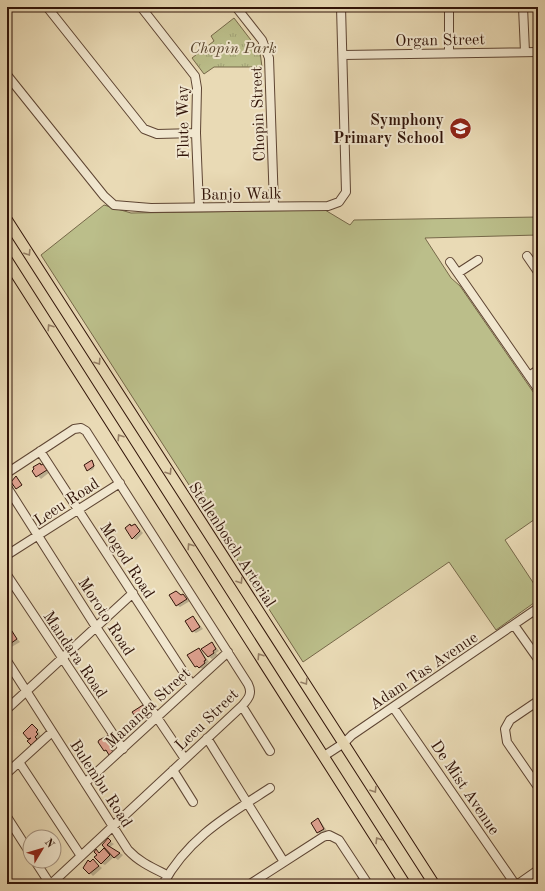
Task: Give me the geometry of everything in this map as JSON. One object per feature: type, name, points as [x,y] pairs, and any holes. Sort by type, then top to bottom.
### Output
[{"type":"main road","name":"Stellenbosch Arterial","points":[[7,220],[434,884]]},
{"type":"main road","points":[[7,260],[405,884]]},
{"type":"street","points":[[47,7],[144,129],[157,134],[196,133]]},
{"type":"street","name":"Flute Way","points":[[141,7],[195,76],[197,88],[196,133],[199,207]]},
{"type":"street","name":"Chopin Street","points":[[236,7],[262,40],[269,58],[274,206]]},
{"type":"street","name":"Banjo Walk","points":[[7,75],[104,196],[114,205],[151,208],[328,206],[339,202],[346,192],[341,7]]},
{"type":"street","points":[[449,7],[450,54]]},
{"type":"street","points":[[523,7],[525,52]]},
{"type":"street","name":"Organ Street","points":[[343,55],[538,52]]},
{"type":"street","points":[[527,256],[538,272]]},
{"type":"street","points":[[458,273],[478,260]]},
{"type":"street","points":[[450,262],[538,389]]},
{"type":"street","points":[[529,376],[538,370]]},
{"type":"street","points":[[7,473],[74,429],[81,428],[90,435],[120,482]]},
{"type":"street","name":"Mogod Road","points":[[40,451],[192,685]]},
{"type":"street","name":"Leeu Road","points":[[7,555],[120,482]]},
{"type":"street","name":"Leeu Street","points":[[50,884],[249,698],[250,688],[120,482]]},
{"type":"street","name":"Moroto Road","points":[[7,487],[96,627],[185,759]]},
{"type":"street","name":"Mandara Road","points":[[7,575],[122,749]]},
{"type":"street","points":[[7,709],[133,593]]},
{"type":"street","name":"Adam Tas Avenue","points":[[324,756],[344,743],[352,734],[538,608]]},
{"type":"street","points":[[514,625],[538,658]]},
{"type":"street","name":"Mananga Street","points":[[85,783],[228,652]]},
{"type":"street","name":"Bulembu Road","points":[[7,661],[113,826],[135,857],[167,875]]},
{"type":"street","points":[[538,701],[510,720],[505,729],[507,742],[538,787]]},
{"type":"street","points":[[242,706],[270,751]]},
{"type":"street","name":"De Mist Avenue","points":[[393,707],[515,884]]},
{"type":"street","points":[[7,773],[52,732]]},
{"type":"street","points":[[207,738],[284,862]]},
{"type":"street","points":[[19,762],[81,856]]},
{"type":"street","points":[[173,770],[193,802]]},
{"type":"street","points":[[162,884],[183,853],[200,836],[270,788]]},
{"type":"street","points":[[7,817],[22,840]]},
{"type":"street","points":[[250,884],[323,836],[332,835],[339,840],[364,882]]},
{"type":"street","points":[[40,869],[50,884]]},
{"type":"street","points":[[518,884],[538,870]]},
{"type":"green space","name":"Chopin Park","points":[[234,18],[260,52],[262,67],[214,67],[204,74],[192,58],[214,41],[211,36]]},
{"type":"green space","points":[[104,205],[131,213],[325,210],[350,225],[354,220],[538,217],[538,235],[425,238],[451,278],[460,286],[538,399],[538,517],[505,540],[538,590],[538,600],[496,630],[449,562],[303,662],[41,255]]},
{"type":"building","points":[[92,460],[94,466],[87,471],[84,465]]},
{"type":"building","points":[[40,463],[41,465],[43,464],[47,470],[36,477],[32,471],[34,469],[33,467]]},
{"type":"building","points":[[16,476],[22,485],[16,489],[11,482]]},
{"type":"building","points":[[130,524],[131,526],[135,524],[140,531],[132,539],[125,528]]},
{"type":"building","points":[[176,591],[181,595],[183,594],[187,599],[176,606],[169,595]]},
{"type":"building","points":[[193,616],[200,627],[192,632],[185,621]]},
{"type":"building","points":[[10,628],[17,639],[7,646],[7,630]]},
{"type":"building","points":[[212,642],[216,649],[213,651],[214,653],[208,657],[201,649]]},
{"type":"building","points":[[199,648],[206,660],[204,661],[205,663],[199,668],[197,666],[195,667],[187,655]]},
{"type":"building","points":[[143,705],[148,712],[144,714],[146,716],[137,719],[132,712]]},
{"type":"building","points":[[32,724],[38,730],[36,732],[38,734],[35,737],[37,739],[31,745],[27,741],[31,738],[28,739],[23,733]]},
{"type":"building","points":[[109,735],[114,742],[110,748],[113,752],[109,755],[106,750],[104,751],[98,742]]},
{"type":"building","points":[[318,818],[324,829],[317,833],[311,823]]},
{"type":"building","points":[[108,838],[111,841],[107,845],[120,853],[114,858],[102,845]]},
{"type":"building","points":[[104,848],[110,855],[101,864],[94,857],[97,855],[94,852],[96,849],[99,853]]},
{"type":"building","points":[[93,859],[99,866],[89,874],[83,868],[88,860],[90,862]]},
{"type":"place","name":"Symphony Primary School","points":[[460,128]]}]
